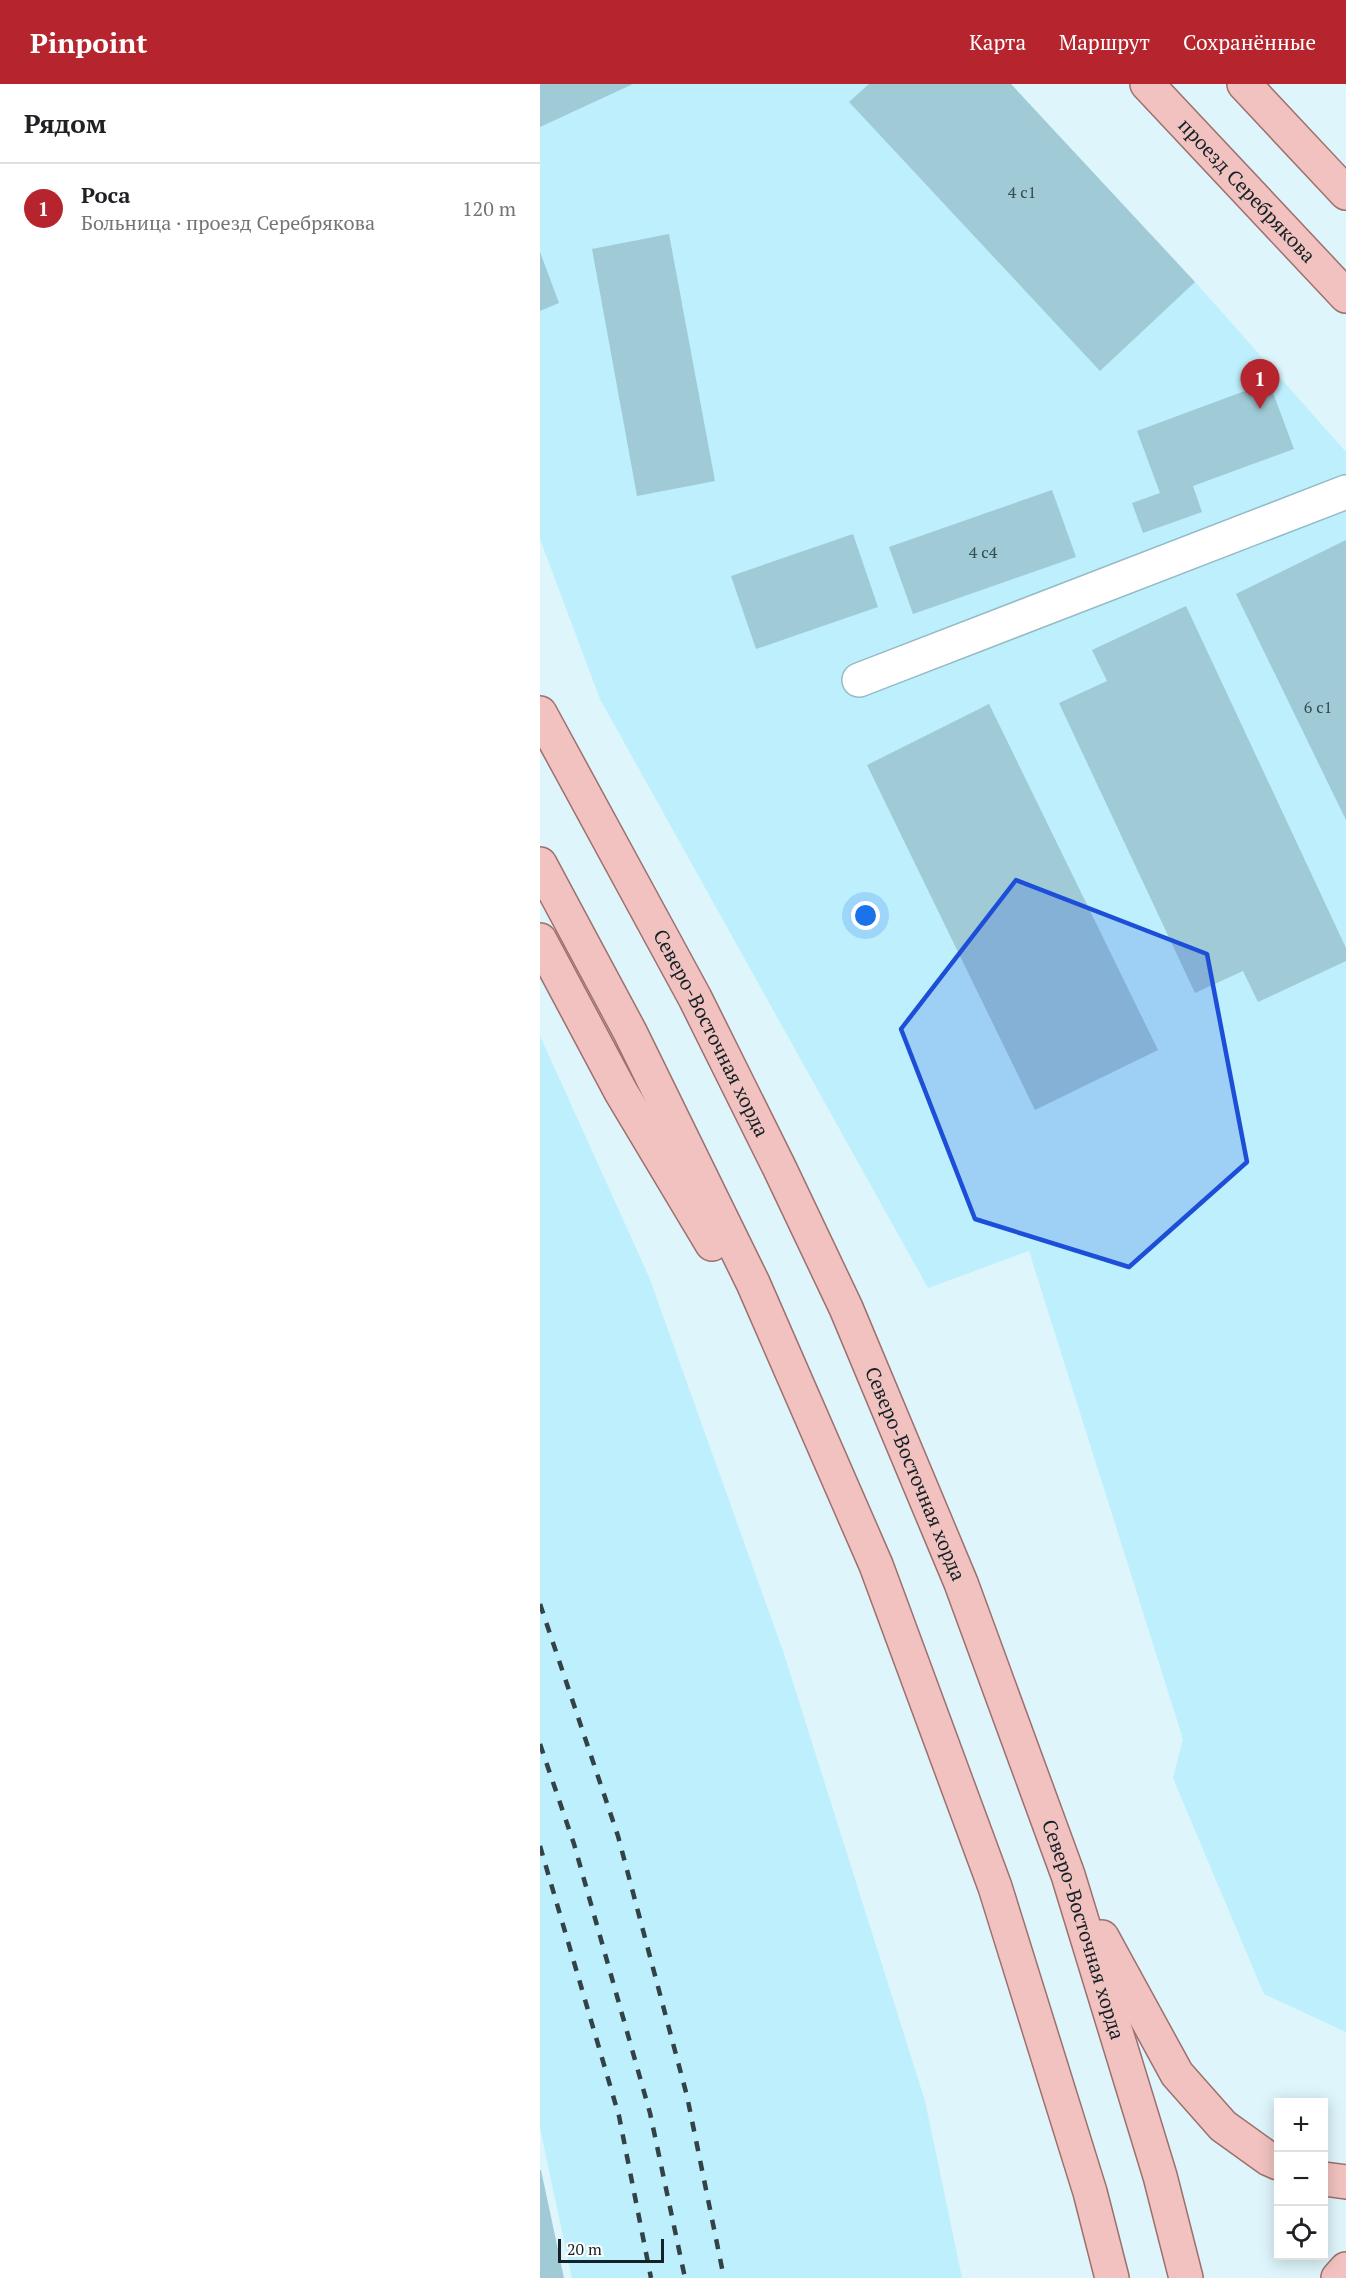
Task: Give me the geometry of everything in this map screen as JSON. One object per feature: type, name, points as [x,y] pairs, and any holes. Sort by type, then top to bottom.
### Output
[{"type":"main road","name":"проезд Серебрякова","points":[[1148,84],[1346,296]]},
{"type":"main road","points":[[1244,84],[1346,193]]},
{"type":"main road","name":"Северо-Восточная хорда","points":[[540,713],[695,998],[779,1167],[846,1308],[961,1583],[1068,1875],[1160,2176],[1186,2278]]},
{"type":"main road","points":[[540,864],[630,1032],[748,1273],[876,1565],[995,1887],[1090,2192],[1112,2278]]},
{"type":"main road","points":[[540,940],[621,1092],[718,1255],[827,1450]]},
{"type":"main road","points":[[1068,1875],[1177,2074],[1223,2126],[1274,2161]]},
{"type":"main road","points":[[1328,2180],[1346,2182]]},
{"type":"main road","points":[[1338,2278],[1346,2269]]},
{"type":"lane","points":[[859,680],[1346,492]]},
{"type":"highlighted area","points":[[1016,880],[1207,954],[1247,1162],[1129,1267],[975,1219],[901,1029]]},
{"type":"shaded area","points":[[540,84],[1011,84],[1195,282],[1346,452],[1346,2032],[1264,1994],[1173,1778],[1183,1739],[1029,1251],[928,1288],[600,699],[540,539]]},
{"type":"shaded area","points":[[540,1036],[649,1277],[784,1654],[925,2101],[962,2278],[572,2278],[540,2128]]},
{"type":"building","points":[[540,84],[633,84],[540,127]]},
{"type":"building","points":[[869,84],[1011,84],[1195,282],[1100,371],[849,102]]},
{"type":"building","points":[[669,234],[715,481],[637,496],[592,249]]},
{"type":"building","points":[[540,252],[559,303],[540,311]]},
{"type":"building","points":[[1269,382],[1294,449],[1193,486],[1202,512],[1143,533],[1132,503],[1160,493],[1137,431]]},
{"type":"building","points":[[1052,490],[1076,557],[913,614],[889,547]]},
{"type":"building","points":[[853,534],[878,607],[756,649],[731,576]]},
{"type":"building","points":[[1346,540],[1346,820],[1236,594]]},
{"type":"building","points":[[1186,606],[1346,948],[1346,961],[1258,1002],[1243,971],[1195,993],[1059,703],[1107,681],[1092,650]]},
{"type":"building","points":[[989,704],[1158,1050],[1035,1110],[867,765]]},
{"type":"building","points":[[541,2170],[564,2278],[540,2278]]},
{"type":"railway","points":[[540,1604],[618,1836],[687,2096],[724,2278]]},
{"type":"railway","points":[[540,1744],[574,1844],[650,2113],[685,2278]]},
{"type":"railway","points":[[540,1846],[619,2116],[651,2278]]},
{"type":"place","name":"Роса","points":[[1260,409]]}]
